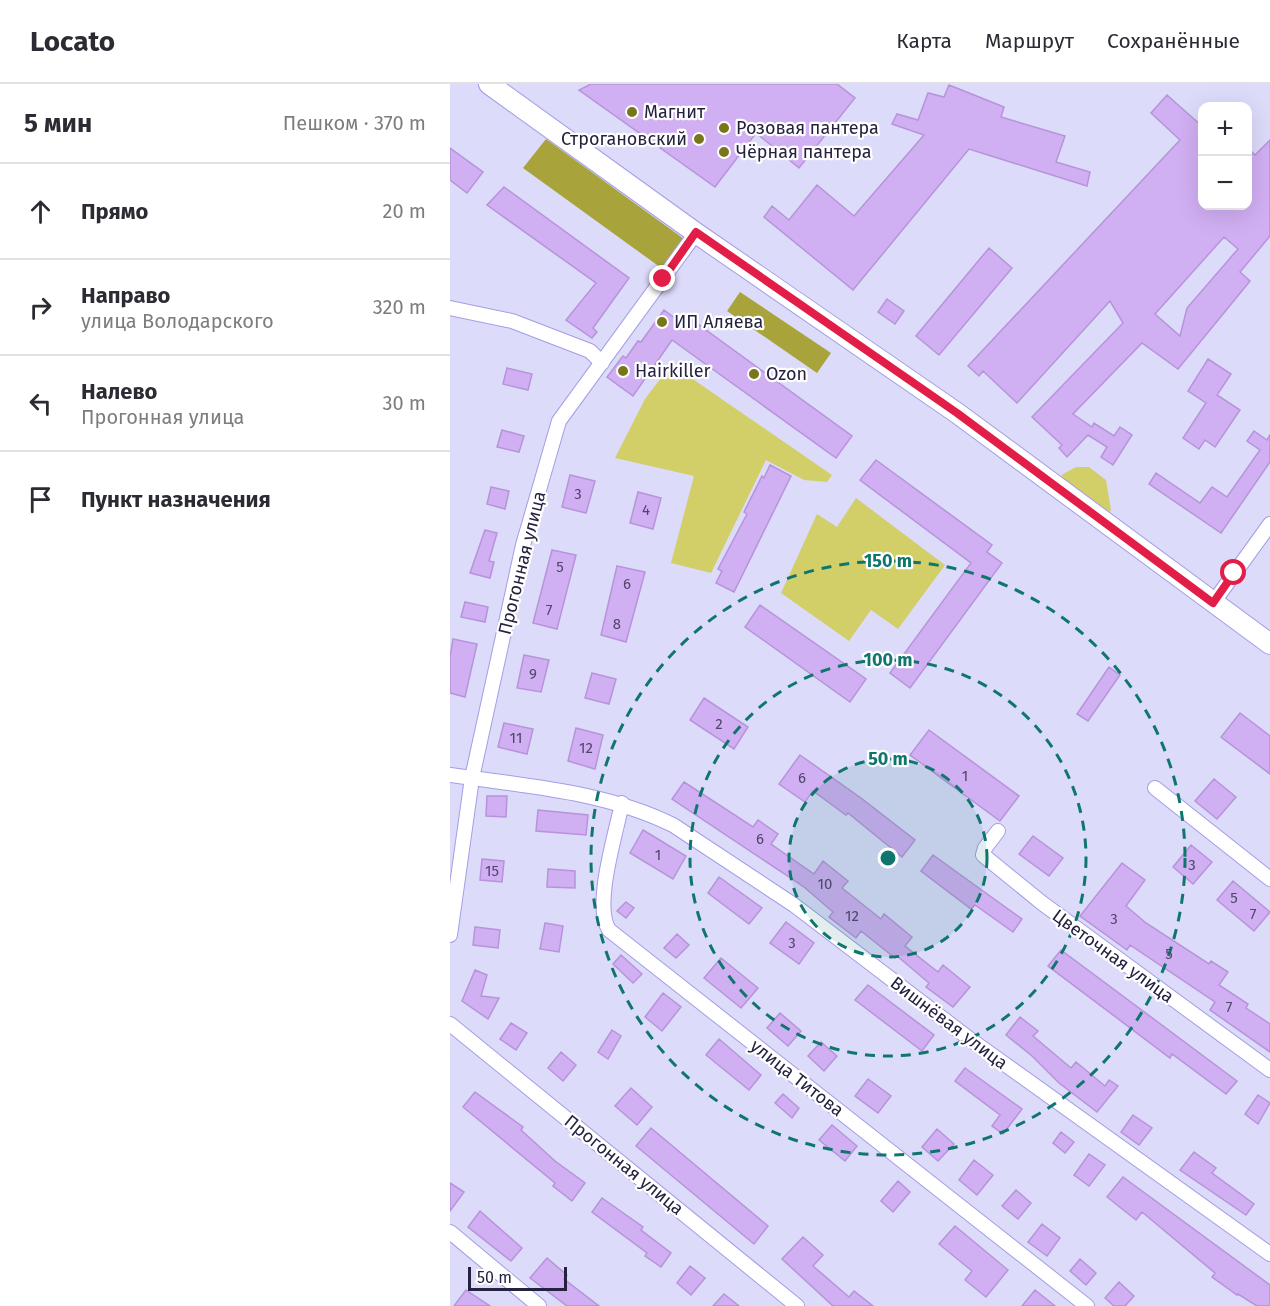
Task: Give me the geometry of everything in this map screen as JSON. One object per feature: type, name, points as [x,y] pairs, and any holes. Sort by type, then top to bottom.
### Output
[{"type":"main road","points":[[489,84],[696,232],[957,413],[1270,644]]},
{"type":"street","name":"Прогонная улица","points":[[450,935],[472,778],[523,545],[559,421],[696,232]]},
{"type":"street","points":[[450,308],[512,321],[590,351],[602,363]]},
{"type":"street","points":[[1213,603],[1270,524]]},
{"type":"street","name":"Вишнёвая улица","points":[[450,775],[622,803],[673,825],[794,905],[970,1040],[1270,1254]]},
{"type":"street","points":[[1155,788],[1270,879]]},
{"type":"street","name":"улица Титова","points":[[622,803],[604,896],[603,915],[609,930],[1087,1306]]},
{"type":"street","name":"Цветочная улица","points":[[998,831],[985,848],[983,855],[1042,903],[1270,1070]]},
{"type":"street","name":"Прогонная улица","points":[[450,1024],[797,1306]]},
{"type":"street","points":[[450,1232],[539,1306]]},
{"type":"shaded area","points":[[546,139],[684,239],[664,270],[523,168]]},
{"type":"shaded area","points":[[740,292],[831,353],[817,373],[727,311]]},
{"type":"shaded area","points":[[666,371],[676,381],[684,373],[832,475],[827,482],[804,480],[766,460],[711,573],[671,563],[694,476],[615,458],[645,399]]},
{"type":"shaded area","points":[[1076,467],[1089,467],[1106,480],[1111,510],[1107,515],[1058,481],[1063,474]]},
{"type":"shaded area","points":[[856,498],[945,565],[898,629],[871,610],[849,641],[781,593],[817,514],[837,527]]},
{"type":"building","name":"Строгановский","points":[[591,84],[837,84],[855,98],[799,168],[756,133],[715,187],[579,90]]},
{"type":"building","points":[[949,85],[1004,107],[1001,117],[1065,136],[1056,162],[1090,172],[1087,186],[969,149],[853,290],[764,217],[772,206],[789,220],[817,185],[854,216],[924,135],[892,124],[897,114],[918,120],[928,93],[944,97]]},
{"type":"building","points":[[1167,95],[1198,123],[1198,210],[1252,210],[1252,152],[1255,155],[1270,140],[1270,236],[1240,272],[1250,281],[1178,369],[1142,343],[1073,414],[1092,427],[1094,423],[1114,436],[1120,427],[1132,435],[1113,465],[1101,457],[1107,447],[1088,435],[1067,457],[1059,448],[1062,445],[1032,417],[1123,323],[1110,301],[1017,403],[983,371],[979,376],[968,366],[1180,140],[1151,113]],"holes":[[[1224,237],[1238,249],[1187,308],[1180,336],[1155,314]]]},
{"type":"building","points":[[450,148],[483,172],[467,193],[450,180]]},
{"type":"building","points":[[504,187],[629,278],[593,328],[597,332],[592,338],[566,320],[596,283],[487,205]]},
{"type":"building","points":[[989,248],[1012,268],[939,355],[916,336]]},
{"type":"building","points":[[887,299],[904,311],[895,324],[878,312]]},
{"type":"building","points":[[664,310],[679,321],[684,314],[852,436],[836,458],[672,340],[633,396],[607,377],[623,356],[626,358],[638,341],[641,342]]},
{"type":"building","points":[[1208,359],[1231,374],[1217,395],[1240,410],[1215,447],[1205,440],[1199,449],[1183,438],[1206,403],[1188,391]]},
{"type":"building","points":[[507,368],[532,374],[528,390],[503,384]]},
{"type":"building","points":[[502,430],[524,436],[519,452],[497,447]]},
{"type":"building","points":[[1254,431],[1267,440],[1270,435],[1270,462],[1221,533],[1149,484],[1156,473],[1200,503],[1212,487],[1227,497],[1260,450],[1247,441]]},
{"type":"building","points":[[876,460],[992,545],[987,552],[1002,563],[910,688],[890,673],[971,563],[860,480]]},
{"type":"building","points":[[770,465],[791,476],[734,592],[716,583],[722,571],[718,569],[747,514],[744,512],[762,476],[764,478]]},
{"type":"building","points":[[570,475],[595,481],[586,513],[562,507]]},
{"type":"building","points":[[491,487],[509,491],[505,509],[487,504]]},
{"type":"building","points":[[638,492],[661,498],[653,529],[630,523]]},
{"type":"building","points":[[485,530],[497,533],[489,561],[494,562],[490,578],[470,573]]},
{"type":"building","points":[[552,550],[576,555],[557,629],[533,623]]},
{"type":"building","points":[[617,566],[645,572],[626,642],[601,635]]},
{"type":"building","points":[[465,602],[488,607],[485,622],[461,617]]},
{"type":"building","points":[[760,605],[866,679],[850,702],[745,627]]},
{"type":"building","points":[[453,639],[477,644],[465,697],[450,693],[450,657]]},
{"type":"building","points":[[524,655],[549,660],[541,692],[517,688]]},
{"type":"building","points":[[1109,667],[1120,675],[1088,721],[1077,714]]},
{"type":"building","points":[[592,673],[616,679],[609,704],[585,698]]},
{"type":"building","points":[[704,698],[748,727],[734,749],[690,720]]},
{"type":"building","points":[[1240,713],[1270,736],[1270,774],[1221,737]]},
{"type":"building","points":[[504,723],[533,729],[527,754],[498,747]]},
{"type":"building","points":[[576,728],[603,735],[595,769],[568,761]]},
{"type":"building","points":[[929,730],[1019,796],[1000,821],[910,755]]},
{"type":"building","points":[[800,755],[915,840],[902,857],[848,813],[846,815],[813,791],[805,802],[779,784]]},
{"type":"building","points":[[1214,779],[1236,797],[1217,819],[1195,801]]},
{"type":"building","points":[[684,782],[753,827],[758,820],[778,834],[771,844],[814,874],[823,861],[848,881],[842,888],[881,919],[884,914],[912,937],[905,946],[938,972],[943,965],[970,987],[953,1007],[926,987],[929,983],[897,956],[895,958],[861,931],[856,938],[829,917],[833,912],[804,887],[672,799]]},
{"type":"building","points":[[487,796],[507,796],[506,817],[486,816]]},
{"type":"building","points":[[538,810],[588,815],[586,835],[536,831]]},
{"type":"building","points":[[643,830],[686,856],[673,879],[630,853]]},
{"type":"building","points":[[1033,836],[1063,858],[1049,876],[1019,854]]},
{"type":"building","points":[[1191,845],[1212,862],[1193,884],[1173,867]]},
{"type":"building","points":[[933,855],[1022,919],[1013,932],[975,905],[971,909],[921,871]]},
{"type":"building","points":[[482,859],[504,861],[502,882],[480,880]]},
{"type":"building","points":[[1122,863],[1145,880],[1126,906],[1146,923],[1209,964],[1211,961],[1228,972],[1219,985],[1248,1004],[1246,1008],[1270,1024],[1270,1052],[1210,1010],[1215,1002],[1130,945],[1127,950],[1080,916]]},
{"type":"building","points":[[548,869],[575,871],[575,888],[547,887]]},
{"type":"building","points":[[719,877],[762,908],[749,924],[708,893]]},
{"type":"building","points":[[1233,881],[1270,912],[1254,931],[1217,900]]},
{"type":"building","points":[[626,902],[634,908],[626,918],[617,911]]},
{"type":"building","points":[[786,922],[814,943],[799,964],[770,943]]},
{"type":"building","points":[[545,923],[563,926],[559,952],[540,949]]},
{"type":"building","points":[[475,927],[500,930],[498,948],[473,945]]},
{"type":"building","points":[[677,934],[689,945],[676,958],[664,948]]},
{"type":"building","points":[[1061,950],[1237,1081],[1226,1094],[1172,1054],[1170,1058],[1048,966]]},
{"type":"building","points":[[621,955],[642,974],[633,983],[613,964]]},
{"type":"building","points":[[721,958],[758,988],[741,1008],[704,978]]},
{"type":"building","points":[[475,970],[487,975],[481,996],[499,998],[488,1019],[462,1001]]},
{"type":"building","points":[[868,985],[934,1035],[922,1051],[855,1000]]},
{"type":"building","points":[[663,993],[681,1007],[662,1031],[645,1017]]},
{"type":"building","points":[[780,1013],[801,1031],[788,1046],[767,1028]]},
{"type":"building","points":[[1020,1017],[1038,1031],[1033,1036],[1071,1068],[1076,1062],[1105,1086],[1109,1080],[1118,1086],[1097,1112],[1059,1083],[1032,1056],[1006,1035]]},
{"type":"building","points":[[511,1023],[527,1033],[516,1050],[500,1039]]},
{"type":"building","points":[[612,1030],[621,1036],[608,1059],[598,1052]]},
{"type":"building","points":[[719,1039],[761,1075],[749,1090],[706,1055]]},
{"type":"building","points":[[821,1042],[837,1056],[824,1071],[808,1056]]},
{"type":"building","points":[[561,1052],[576,1065],[563,1081],[548,1068]]},
{"type":"building","points":[[965,1068],[1022,1109],[1003,1134],[992,1126],[1000,1115],[955,1081]]},
{"type":"building","points":[[868,1079],[891,1096],[878,1113],[855,1096]]},
{"type":"building","points":[[631,1088],[652,1107],[637,1125],[615,1106]]},
{"type":"building","points":[[475,1092],[523,1127],[521,1130],[555,1161],[585,1183],[572,1201],[553,1186],[555,1183],[463,1107]]},
{"type":"building","points":[[783,1094],[799,1108],[792,1118],[775,1103]]},
{"type":"building","points":[[1258,1095],[1270,1103],[1258,1124],[1245,1114]]},
{"type":"building","points":[[1133,1115],[1152,1128],[1139,1145],[1121,1132]]},
{"type":"building","points":[[832,1125],[857,1146],[845,1161],[819,1140]]},
{"type":"building","points":[[651,1128],[768,1226],[754,1244],[636,1146]]},
{"type":"building","points":[[937,1129],[954,1144],[938,1161],[922,1147]]},
{"type":"building","points":[[1061,1132],[1074,1142],[1065,1153],[1053,1143]]},
{"type":"building","points":[[1194,1152],[1216,1168],[1212,1173],[1254,1204],[1246,1215],[1180,1170]]},
{"type":"building","points":[[1089,1154],[1105,1165],[1089,1186],[1074,1175]]},
{"type":"building","points":[[974,1160],[993,1175],[977,1195],[959,1180]]},
{"type":"building","points":[[1123,1177],[1270,1285],[1270,1306],[1257,1306],[1237,1295],[1212,1277],[1215,1273],[1142,1212],[1136,1220],[1107,1197]]},
{"type":"building","points":[[898,1181],[910,1192],[893,1212],[881,1201]]},
{"type":"building","points":[[450,1183],[464,1192],[450,1211]]},
{"type":"building","points":[[1016,1190],[1031,1203],[1018,1219],[1002,1206]]},
{"type":"building","points":[[602,1198],[643,1227],[641,1230],[671,1253],[661,1267],[645,1256],[647,1253],[592,1212]]},
{"type":"building","points":[[480,1211],[522,1248],[511,1261],[468,1227]]},
{"type":"building","points":[[1042,1224],[1060,1238],[1047,1256],[1028,1242]]},
{"type":"building","points":[[955,1226],[1008,1270],[986,1297],[965,1280],[972,1271],[939,1244]]},
{"type":"building","points":[[803,1237],[823,1255],[813,1266],[849,1297],[854,1291],[873,1306],[833,1306],[782,1259]]},
{"type":"building","points":[[547,1258],[567,1275],[564,1279],[599,1306],[567,1306],[530,1278]]},
{"type":"building","points":[[1080,1259],[1096,1273],[1086,1285],[1070,1271]]},
{"type":"building","points":[[690,1266],[705,1278],[691,1295],[677,1283]]},
{"type":"building","points":[[1119,1282],[1134,1296],[1125,1306],[1114,1306],[1105,1298]]},
{"type":"building","points":[[466,1290],[490,1306],[454,1306]]},
{"type":"building","points":[[1035,1290],[1055,1306],[1022,1306]]},
{"type":"building","points":[[724,1294],[739,1306],[713,1306]]},
{"type":"place","name":"Магнит","points":[[632,112]]},
{"type":"place","name":"Розовая пантера","points":[[724,128]]},
{"type":"place","name":"Строгановский","points":[[699,139]]},
{"type":"place","name":"Чёрная пантера","points":[[724,152]]},
{"type":"place","name":"ИП Аляева","points":[[662,322]]},
{"type":"place","name":"Hairkiller","points":[[623,371]]},
{"type":"place","name":"Ozon","points":[[754,374]]},
{"type":"route","points":[[663,279],[696,232],[957,413],[1213,603],[1234,573]]}]
